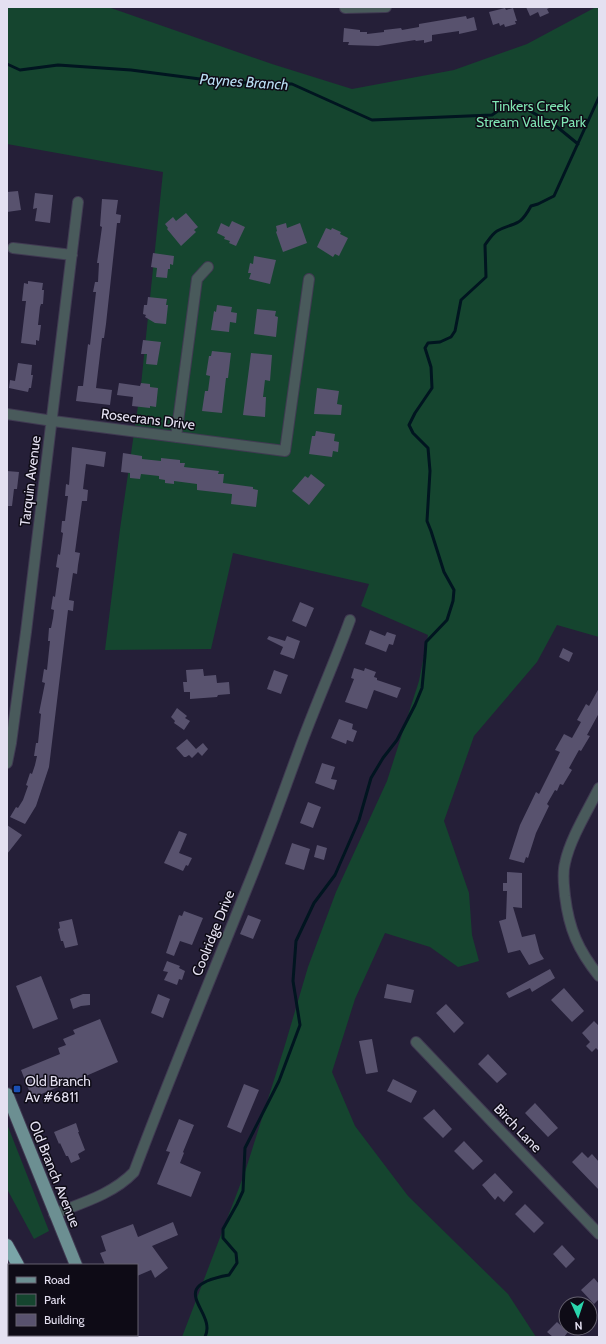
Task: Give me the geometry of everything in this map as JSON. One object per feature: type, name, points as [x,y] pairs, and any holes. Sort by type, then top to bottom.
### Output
[{"type":"highway","points":[[7,1245],[17,1264]]},
{"type":"main road","name":"Old Branch Avenue","points":[[7,1094],[54,1214],[76,1264]]},
{"type":"street","points":[[345,8],[386,7]]},
{"type":"street","name":"Tarquin Avenue","points":[[7,763],[13,728],[52,421],[78,202]]},
{"type":"street","points":[[13,248],[72,254]]},
{"type":"street","points":[[176,436],[197,279],[208,267]]},
{"type":"street","name":"Rosecrans Drive","points":[[7,414],[285,451],[309,278]]},
{"type":"street","name":"Coolridge Drive","points":[[54,1214],[100,1195],[124,1182],[134,1172],[171,1075],[247,889],[283,796],[299,749],[350,620]]},
{"type":"street","points":[[599,788],[568,852],[563,873],[568,916],[574,937],[585,958],[599,976]]},
{"type":"street","name":"Birch Lane","points":[[416,1042],[599,1234]]},
{"type":"green space","name":"Tinkers Creek Stream Valley Park","points":[[7,7],[108,7],[272,64],[352,89],[454,70],[527,44],[596,7],[599,7],[599,637],[557,625],[537,662],[474,736],[444,821],[469,893],[472,935],[479,961],[458,967],[430,947],[385,933],[355,999],[332,1072],[355,1126],[408,1196],[508,1294],[536,1337],[182,1337],[245,1172],[308,967],[336,892],[387,781],[419,681],[428,635],[361,606],[369,584],[233,553],[211,649],[105,650],[120,529],[141,385],[163,172],[7,144]]},
{"type":"green space","points":[[7,1124],[49,1231],[34,1239],[7,1189]]},
{"type":"building","points":[[526,7],[551,7],[547,9],[549,13],[540,17],[538,12],[530,16]]},
{"type":"building","points":[[505,8],[506,10],[513,8],[517,21],[515,21],[516,24],[505,27],[504,24],[500,26],[499,23],[493,25],[489,12]]},
{"type":"building","points":[[466,16],[467,19],[474,17],[477,30],[459,34],[459,31],[432,35],[432,41],[424,43],[424,40],[415,40],[378,46],[348,45],[349,42],[343,42],[344,28],[360,30],[360,32],[367,32],[367,34],[384,32],[384,30],[401,28],[402,30],[419,27],[419,24]]},
{"type":"building","points":[[18,191],[21,210],[7,212],[7,192]]},
{"type":"building","points":[[35,193],[53,195],[50,223],[35,221],[37,208],[33,209]]},
{"type":"building","points":[[102,199],[118,200],[116,214],[121,215],[120,223],[117,223],[106,324],[104,338],[102,338],[96,388],[112,390],[110,405],[76,401],[78,386],[83,386],[88,344],[90,345],[96,292],[93,292],[95,282],[98,282],[99,263],[97,263],[102,227],[100,226]]},
{"type":"building","points":[[186,213],[198,227],[194,230],[196,232],[181,246],[167,229],[168,228],[165,224],[173,217],[176,221]]},
{"type":"building","points":[[232,221],[245,227],[236,246],[229,243],[230,241],[224,239],[225,237],[217,233],[221,223],[229,227]]},
{"type":"building","points":[[286,223],[287,228],[300,223],[307,243],[283,252],[276,232],[276,226]]},
{"type":"building","points":[[326,228],[331,230],[332,228],[341,232],[340,234],[348,238],[339,256],[335,254],[333,257],[317,247]]},
{"type":"building","points":[[153,253],[174,256],[173,265],[170,264],[170,269],[168,269],[167,278],[156,277],[157,268],[151,267]]},
{"type":"building","points":[[254,256],[276,260],[270,284],[249,279],[251,273],[248,273],[250,263],[253,264]]},
{"type":"building","points":[[28,281],[43,283],[42,290],[44,290],[43,304],[41,304],[40,307],[38,325],[41,325],[39,341],[36,340],[36,345],[21,343],[26,301],[22,301],[24,283],[28,284]]},
{"type":"building","points":[[148,297],[167,299],[166,305],[168,305],[166,324],[155,323],[143,314],[144,305],[147,305]]},
{"type":"building","points":[[217,305],[232,307],[231,312],[237,313],[236,323],[230,322],[229,332],[211,330],[214,311],[216,312]]},
{"type":"building","points":[[257,309],[276,311],[275,316],[278,317],[276,337],[254,334]]},
{"type":"building","points":[[143,340],[161,342],[157,365],[146,364],[147,354],[141,354]]},
{"type":"building","points":[[212,351],[231,353],[228,378],[226,378],[222,413],[202,411],[205,391],[208,391],[210,376],[206,375],[209,356],[211,356]]},
{"type":"building","points":[[251,353],[272,355],[270,381],[265,380],[263,397],[266,397],[265,417],[243,415]]},
{"type":"building","points":[[18,363],[32,365],[31,375],[33,375],[31,388],[29,388],[28,392],[9,388],[10,380],[15,381]]},
{"type":"building","points":[[119,383],[140,386],[141,383],[150,384],[150,387],[158,388],[156,407],[150,406],[150,408],[132,406],[133,397],[117,395]]},
{"type":"building","points":[[317,388],[339,391],[337,404],[342,405],[341,415],[314,414]]},
{"type":"building","points":[[316,431],[335,434],[334,441],[339,442],[338,452],[333,451],[332,457],[309,454],[312,436],[315,436]]},
{"type":"building","points":[[72,447],[106,452],[104,467],[86,464],[83,489],[88,490],[87,501],[82,501],[75,552],[80,553],[77,574],[73,573],[69,600],[74,601],[73,611],[68,610],[49,767],[36,806],[25,824],[10,817],[16,807],[18,808],[23,800],[28,786],[26,785],[30,773],[32,774],[37,756],[34,756],[36,743],[38,743],[41,714],[39,713],[45,683],[42,682],[44,669],[47,670],[50,641],[48,641],[49,628],[51,628],[54,610],[51,609],[53,596],[55,597],[59,568],[56,567],[58,554],[60,555],[63,533],[61,532],[62,521],[65,521],[68,496],[65,496],[66,484],[69,485]]},
{"type":"building","points":[[123,453],[142,456],[142,459],[161,461],[161,458],[180,460],[180,463],[185,463],[184,467],[219,471],[218,474],[224,474],[223,483],[253,487],[253,489],[258,490],[256,507],[231,504],[232,494],[197,490],[197,484],[174,481],[174,484],[165,483],[165,480],[159,479],[159,476],[141,474],[140,479],[130,478],[130,473],[121,472]]},
{"type":"building","points":[[7,471],[19,472],[17,489],[14,489],[12,506],[7,506]]},
{"type":"building","points":[[311,474],[325,485],[309,505],[292,491],[305,476],[308,478]]},
{"type":"building","points":[[300,602],[314,608],[306,627],[292,621]]},
{"type":"building","points":[[370,630],[385,636],[387,632],[396,635],[393,645],[389,644],[386,652],[365,644]]},
{"type":"building","points":[[269,636],[285,641],[287,636],[300,641],[294,659],[280,654],[283,647],[267,639]]},
{"type":"building","points":[[563,648],[573,653],[569,662],[559,657]]},
{"type":"building","points":[[354,668],[364,671],[365,668],[376,672],[374,677],[377,678],[377,680],[401,688],[397,698],[374,690],[367,709],[345,702],[354,679],[351,678]]},
{"type":"building","points":[[203,669],[204,676],[216,675],[217,683],[229,682],[230,694],[218,695],[217,697],[190,699],[190,692],[184,692],[183,682],[187,682],[186,670]]},
{"type":"building","points":[[274,670],[288,675],[281,694],[267,689]]},
{"type":"building","points":[[599,688],[599,713],[587,735],[590,736],[581,751],[579,750],[569,768],[572,770],[563,785],[560,784],[557,791],[555,790],[547,804],[549,806],[536,833],[528,858],[526,857],[524,863],[509,859],[520,825],[536,792],[539,794],[560,752],[555,750],[564,734],[572,738],[581,722],[577,720],[586,704],[589,706]]},
{"type":"building","points":[[177,708],[187,716],[185,718],[190,721],[184,730],[174,723],[175,721],[171,717]]},
{"type":"building","points":[[339,719],[353,724],[352,729],[357,731],[353,742],[347,740],[346,744],[331,738]]},
{"type":"building","points":[[187,739],[196,749],[203,743],[208,749],[202,756],[198,752],[192,758],[189,755],[184,757],[176,748]]},
{"type":"building","points":[[322,763],[335,767],[331,779],[337,780],[334,790],[315,783]]},
{"type":"building","points":[[308,802],[321,807],[313,828],[300,823]]},
{"type":"building","points":[[7,825],[22,835],[7,854]]},
{"type":"building","points":[[179,831],[187,834],[179,853],[192,858],[188,866],[186,865],[183,871],[164,863]]},
{"type":"building","points":[[292,843],[310,849],[304,870],[285,864]]},
{"type":"building","points":[[317,845],[327,848],[324,860],[314,857]]},
{"type":"building","points":[[507,872],[522,873],[522,908],[513,907],[522,937],[535,934],[540,953],[544,959],[529,965],[520,950],[508,953],[499,921],[506,919],[507,891],[503,891],[503,883],[507,883]]},
{"type":"building","points":[[184,911],[203,918],[192,945],[180,941],[174,956],[166,953],[179,915],[182,916]]},
{"type":"building","points":[[248,915],[261,920],[253,939],[240,934]]},
{"type":"building","points":[[72,919],[78,945],[65,948],[63,941],[61,941],[58,929],[60,928],[59,922]]},
{"type":"building","points":[[167,961],[180,966],[179,968],[185,971],[182,980],[179,979],[177,985],[164,980],[168,972],[163,971]]},
{"type":"building","points":[[550,969],[555,978],[532,992],[530,988],[509,998],[506,993]]},
{"type":"building","points":[[41,976],[58,1019],[33,1029],[16,986]]},
{"type":"building","points":[[387,984],[414,990],[411,1003],[384,998]]},
{"type":"building","points":[[564,988],[584,1011],[572,1022],[551,1000]]},
{"type":"building","points":[[83,994],[90,994],[90,1005],[73,1009],[70,999]]},
{"type":"building","points":[[158,994],[170,999],[163,1018],[151,1013]]},
{"type":"building","points":[[446,1004],[464,1023],[454,1033],[436,1013]]},
{"type":"building","points":[[100,1019],[118,1062],[79,1079],[80,1081],[71,1084],[70,1082],[32,1098],[21,1070],[60,1054],[58,1048],[66,1045],[63,1039],[75,1034],[73,1030]]},
{"type":"building","points":[[594,1021],[599,1026],[599,1051],[596,1048],[592,1052],[586,1046],[590,1042],[582,1033]]},
{"type":"building","points":[[372,1039],[378,1072],[366,1074],[359,1041]]},
{"type":"building","points":[[488,1054],[507,1074],[497,1083],[478,1064]]},
{"type":"building","points":[[393,1079],[417,1091],[411,1103],[387,1091]]},
{"type":"building","points":[[244,1084],[259,1090],[241,1133],[227,1127]]},
{"type":"building","points":[[535,1103],[558,1128],[548,1137],[525,1113]]},
{"type":"building","points":[[434,1109],[452,1129],[443,1138],[423,1118]]},
{"type":"building","points":[[179,1119],[194,1125],[180,1163],[201,1172],[191,1197],[157,1184],[170,1152],[166,1151]]},
{"type":"building","points":[[76,1123],[85,1150],[78,1154],[80,1159],[71,1163],[60,1143],[59,1144],[54,1132]]},
{"type":"building","points":[[464,1141],[483,1161],[473,1170],[454,1151]]},
{"type":"building","points":[[582,1152],[588,1158],[592,1154],[599,1162],[599,1190],[572,1162]]},
{"type":"building","points":[[495,1173],[513,1192],[504,1202],[498,1196],[495,1200],[482,1185]]},
{"type":"building","points":[[525,1204],[544,1223],[534,1233],[515,1214]]},
{"type":"building","points":[[173,1222],[178,1235],[152,1246],[168,1268],[155,1278],[151,1270],[138,1276],[138,1264],[105,1264],[100,1253],[106,1251],[101,1236],[133,1224],[138,1237]]},
{"type":"building","points":[[562,1245],[575,1259],[566,1268],[553,1254]]},
{"type":"building","points":[[594,1278],[599,1284],[599,1299],[598,1300],[598,1296],[587,1296],[581,1290]]},
{"type":"building","points":[[557,1322],[558,1336],[565,1336],[553,1337],[547,1332]]},
{"type":"waterway","name":"Paynes Branch","points":[[7,64],[20,70],[58,65],[131,70],[223,82],[292,84],[372,120],[492,115],[508,104],[517,101],[523,104],[530,111],[556,126],[578,144]]},
{"type":"waterway","points":[[205,1337],[207,1327],[205,1318],[195,1293],[199,1286],[209,1280],[229,1275],[237,1263],[236,1253],[223,1238],[223,1229],[243,1191],[245,1148],[279,1081],[300,1025],[293,981],[296,941],[314,903],[335,875],[359,820],[371,778],[383,758],[397,740],[415,705],[422,688],[426,642],[447,620],[453,601],[454,590],[444,572],[427,521],[430,471],[428,448],[413,433],[409,425],[415,413],[432,388],[431,367],[425,348],[428,343],[440,342],[451,337],[455,331],[461,300],[486,277],[485,245],[492,236],[497,231],[520,221],[531,206],[554,196],[599,97]]},
{"type":"place","name":"Old Branch Av #6811","points":[[17,1089]]}]
